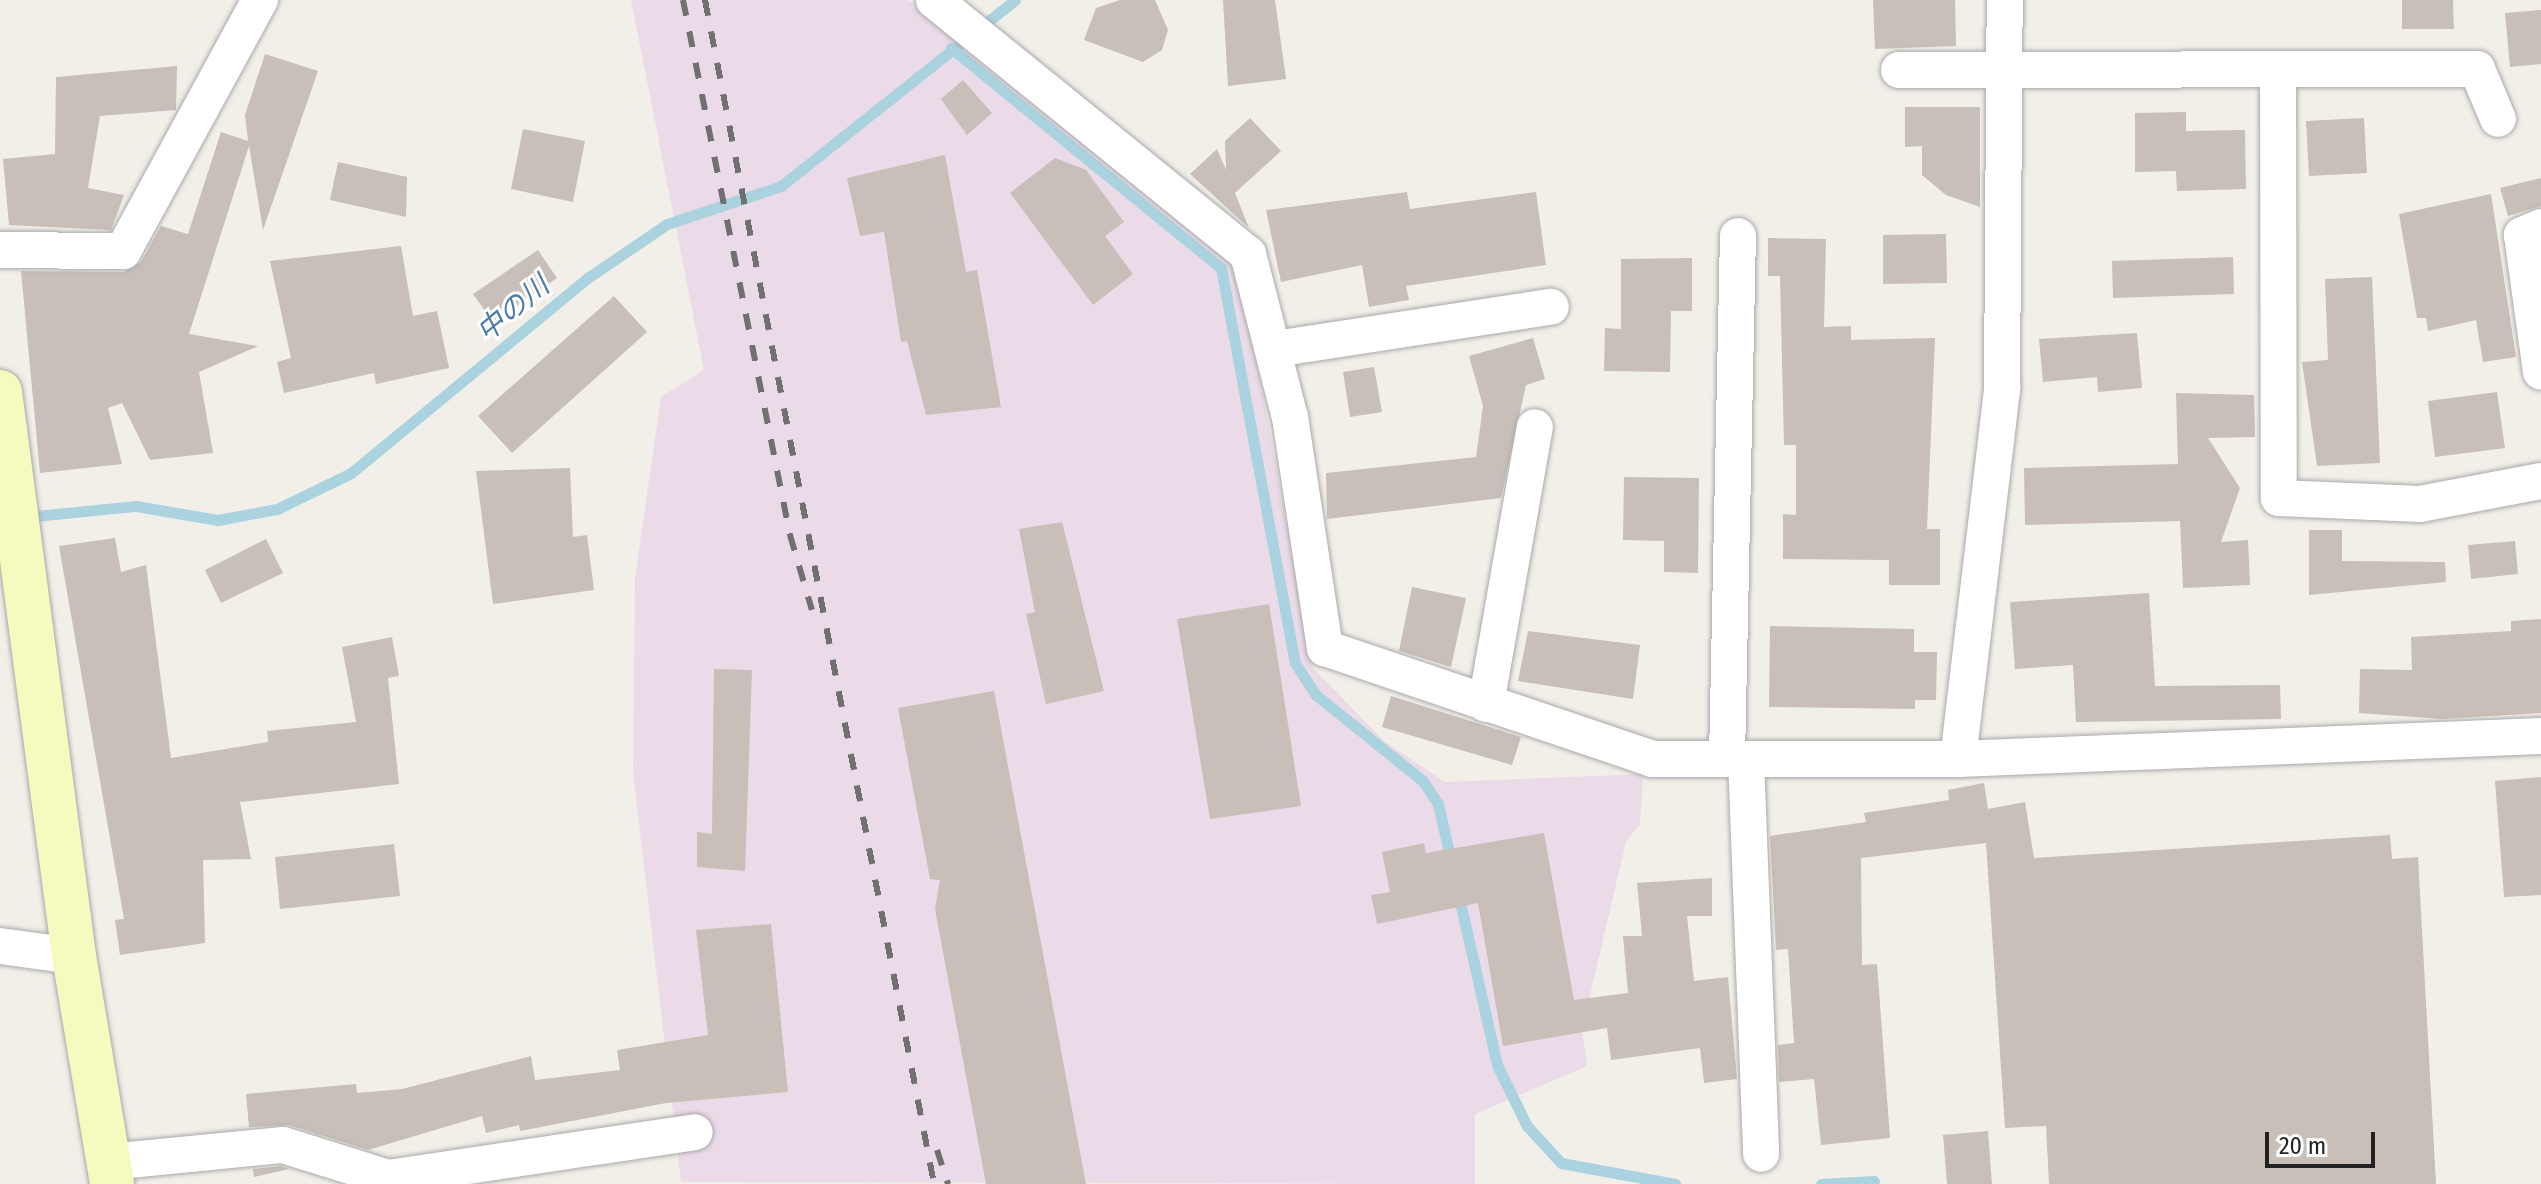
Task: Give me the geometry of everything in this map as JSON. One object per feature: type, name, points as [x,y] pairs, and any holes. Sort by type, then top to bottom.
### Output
[{"type":"street","points":[[0,250],[123,251],[260,0]]},
{"type":"street","points":[[1958,759],[2002,388],[2005,0]]},
{"type":"street","points":[[943,8],[1248,254],[1275,349],[1325,648],[1652,759],[1958,759],[2541,736]]},
{"type":"street","points":[[1899,70],[2477,69],[2498,119]]},
{"type":"street","points":[[2278,70],[2279,498],[2420,504],[2541,481]]},
{"type":"street","points":[[2541,227],[2522,235],[2541,372]]},
{"type":"street","points":[[1738,236],[1736,759],[1761,1154]]},
{"type":"street","points":[[1275,349],[1551,307]]},
{"type":"street","points":[[0,392],[74,956],[110,1173],[283,1145],[388,1178],[695,1132]]},
{"type":"street","points":[[1486,704],[1535,427]]},
{"type":"street","points":[[0,946],[74,956]]},
{"type":"shaded area","points":[[631,0],[908,0],[1224,254],[1243,286],[1313,668],[1384,741],[1445,782],[1643,774],[1640,824],[1626,842],[1582,1029],[1587,1066],[1475,1114],[1475,1184],[681,1182],[633,772],[635,578],[661,397],[704,370]]},
{"type":"building","points":[[1120,0],[1155,0],[1168,30],[1162,50],[1143,62],[1084,40],[1096,8]]},
{"type":"building","points":[[1223,0],[1275,0],[1286,79],[1228,86]]},
{"type":"building","points":[[1873,0],[1955,0],[1956,46],[1875,49]]},
{"type":"building","points":[[2402,0],[2453,0],[2454,29],[2402,29]]},
{"type":"building","points":[[2541,10],[2541,64],[2510,67],[2505,13]]},
{"type":"building","points":[[265,54],[318,71],[263,230],[249,146],[189,334],[258,346],[199,372],[213,453],[150,460],[122,403],[108,408],[122,464],[40,473],[21,271],[124,272],[141,262],[161,226],[188,234],[221,132],[248,141],[245,115]]},
{"type":"building","points":[[177,66],[176,110],[100,116],[88,188],[124,195],[111,230],[9,225],[3,159],[55,154],[56,77]]},
{"type":"building","points":[[963,80],[992,113],[967,135],[941,99]]},
{"type":"building","points":[[1905,107],[1980,107],[1980,207],[1946,195],[1922,175],[1922,146],[1905,147]]},
{"type":"building","points":[[2186,112],[2186,131],[2245,130],[2246,189],[2177,191],[2176,171],[2135,172],[2135,113]]},
{"type":"building","points":[[1250,118],[1281,151],[1235,193],[1249,228],[1190,174],[1217,149],[1226,170],[1225,141]]},
{"type":"building","points":[[2364,118],[2367,173],[2309,176],[2306,121]]},
{"type":"building","points":[[523,129],[585,141],[573,202],[511,189]]},
{"type":"building","points":[[945,155],[966,272],[977,270],[1001,407],[926,415],[907,341],[901,342],[884,232],[860,236],[847,178]]},
{"type":"building","points":[[1055,158],[1086,170],[1124,222],[1105,236],[1133,274],[1093,305],[1010,193]]},
{"type":"building","points":[[338,162],[407,177],[406,217],[330,200]]},
{"type":"building","points":[[2541,178],[2541,206],[2508,216],[2500,188]]},
{"type":"building","points":[[1407,192],[1410,209],[1536,192],[1546,265],[1406,286],[1409,300],[1369,307],[1362,265],[1281,282],[1266,210]]},
{"type":"building","points":[[2491,194],[2516,357],[2483,362],[2476,320],[2428,331],[2426,318],[2417,318],[2399,214]]},
{"type":"building","points":[[1946,234],[1947,283],[1883,284],[1883,235]]},
{"type":"building","points":[[1768,238],[1826,239],[1824,327],[1851,326],[1851,340],[1935,338],[1927,529],[1940,529],[1940,585],[1889,585],[1889,560],[1783,559],[1783,514],[1796,515],[1796,445],[1784,445],[1780,276],[1768,276]]},
{"type":"building","points":[[401,246],[413,316],[437,311],[449,368],[376,384],[374,373],[284,393],[277,362],[291,358],[270,261]]},
{"type":"building","points":[[538,250],[557,278],[493,322],[473,294]]},
{"type":"building","points":[[2233,257],[2234,294],[2113,298],[2112,261]]},
{"type":"building","points":[[1692,258],[1692,311],[1671,311],[1670,372],[1604,371],[1605,328],[1621,329],[1621,259]]},
{"type":"building","points":[[2372,277],[2380,463],[2317,466],[2302,362],[2328,360],[2325,279]]},
{"type":"building","points":[[614,296],[647,332],[512,453],[478,416]]},
{"type":"building","points":[[2137,333],[2142,388],[2098,392],[2097,377],[2043,382],[2039,339]]},
{"type":"building","points":[[1533,338],[1545,379],[1526,385],[1501,498],[1327,519],[1326,473],[1476,457],[1483,406],[1469,356]]},
{"type":"building","points":[[1374,367],[1382,412],[1350,417],[1343,372]]},
{"type":"building","points":[[2497,392],[2505,448],[2435,457],[2428,401]]},
{"type":"building","points":[[2176,393],[2254,395],[2255,437],[2208,438],[2240,488],[2221,542],[2248,540],[2250,585],[2183,588],[2180,521],[2025,525],[2024,468],[2178,464]]},
{"type":"building","points":[[570,468],[573,537],[587,535],[594,590],[493,604],[476,471]]},
{"type":"building","points":[[1624,477],[1699,478],[1698,573],[1664,572],[1664,541],[1623,540]]},
{"type":"building","points":[[1062,522],[1104,691],[1046,704],[1026,614],[1035,612],[1019,529]]},
{"type":"building","points":[[2309,530],[2342,530],[2342,561],[2445,562],[2446,582],[2309,595]]},
{"type":"building","points":[[115,538],[121,572],[146,565],[171,758],[268,742],[267,731],[356,722],[342,647],[392,637],[399,676],[388,678],[399,784],[240,802],[251,859],[203,860],[205,943],[120,955],[115,920],[124,919],[59,546]]},
{"type":"building","points":[[266,539],[283,573],[221,603],[205,570]]},
{"type":"building","points":[[2515,541],[2518,574],[2471,579],[2468,545]]},
{"type":"building","points":[[1412,587],[1466,598],[1451,667],[1399,651]]},
{"type":"building","points":[[2149,593],[2155,686],[2280,685],[2281,719],[2076,722],[2073,665],[2015,669],[2010,602]]},
{"type":"building","points":[[1269,604],[1301,806],[1210,819],[1177,619]]},
{"type":"building","points":[[2541,619],[2541,713],[2442,719],[2359,713],[2360,669],[2412,670],[2411,637],[2511,631],[2511,621]]},
{"type":"building","points":[[1770,626],[1914,629],[1914,652],[1937,652],[1936,700],[1915,700],[1915,709],[1769,707]]},
{"type":"building","points":[[1528,631],[1640,645],[1633,699],[1518,681]]},
{"type":"building","points":[[714,669],[752,670],[745,871],[697,867],[697,832],[712,834]]},
{"type":"building","points":[[994,691],[1086,1184],[986,1184],[935,909],[940,880],[930,879],[898,708]]},
{"type":"building","points":[[1391,696],[1521,737],[1512,765],[1382,727]]},
{"type":"building","points":[[2541,777],[2541,895],[2504,897],[2495,781]]},
{"type":"building","points":[[1984,783],[1988,809],[2025,802],[2034,858],[2390,835],[2392,859],[2418,857],[2436,1184],[2049,1184],[2046,1126],[2005,1128],[1986,843],[1861,858],[1862,965],[1877,964],[1890,1138],[1821,1145],[1814,1079],[1779,1082],[1778,1045],[1794,1043],[1788,949],[1776,950],[1770,836],[1866,822],[1864,813],[1949,800],[1948,790]]},
{"type":"building","points":[[1544,833],[1574,1000],[1628,993],[1623,936],[1642,936],[1637,883],[1712,878],[1712,916],[1687,916],[1694,981],[1728,977],[1737,1079],[1704,1083],[1700,1048],[1611,1060],[1607,1028],[1503,1046],[1478,903],[1377,924],[1371,895],[1390,892],[1382,852],[1424,843],[1426,853]]},
{"type":"building","points":[[394,844],[400,896],[280,909],[275,857]]},
{"type":"building","points":[[771,924],[788,1092],[666,1103],[520,1131],[519,1125],[486,1133],[482,1116],[368,1150],[289,1125],[249,1127],[246,1094],[356,1084],[357,1093],[402,1089],[531,1056],[535,1080],[620,1070],[617,1050],[708,1035],[696,930]]},
{"type":"building","points":[[1988,1131],[1992,1184],[1947,1184],[1943,1135]]},
{"type":"building","points":[[281,1166],[289,1169],[254,1177],[253,1169]]},
{"type":"waterway","name":"中の川","points":[[25,517],[136,506],[218,520],[277,509],[351,473],[589,277],[667,224],[781,186],[1015,0]]},
{"type":"waterway","points":[[951,48],[1221,268],[1295,663],[1316,695],[1423,781],[1438,804],[1451,861]]},
{"type":"waterway","points":[[1458,893],[1497,1065],[1527,1126],[1561,1163],[1675,1184]]},
{"type":"waterway","points":[[1821,1184],[1874,1181]]},
{"type":"railway","points":[[683,0],[790,535],[812,610]]},
{"type":"railway","points":[[705,0],[934,1184]]},
{"type":"railway","points":[[937,1150],[948,1184]]}]
